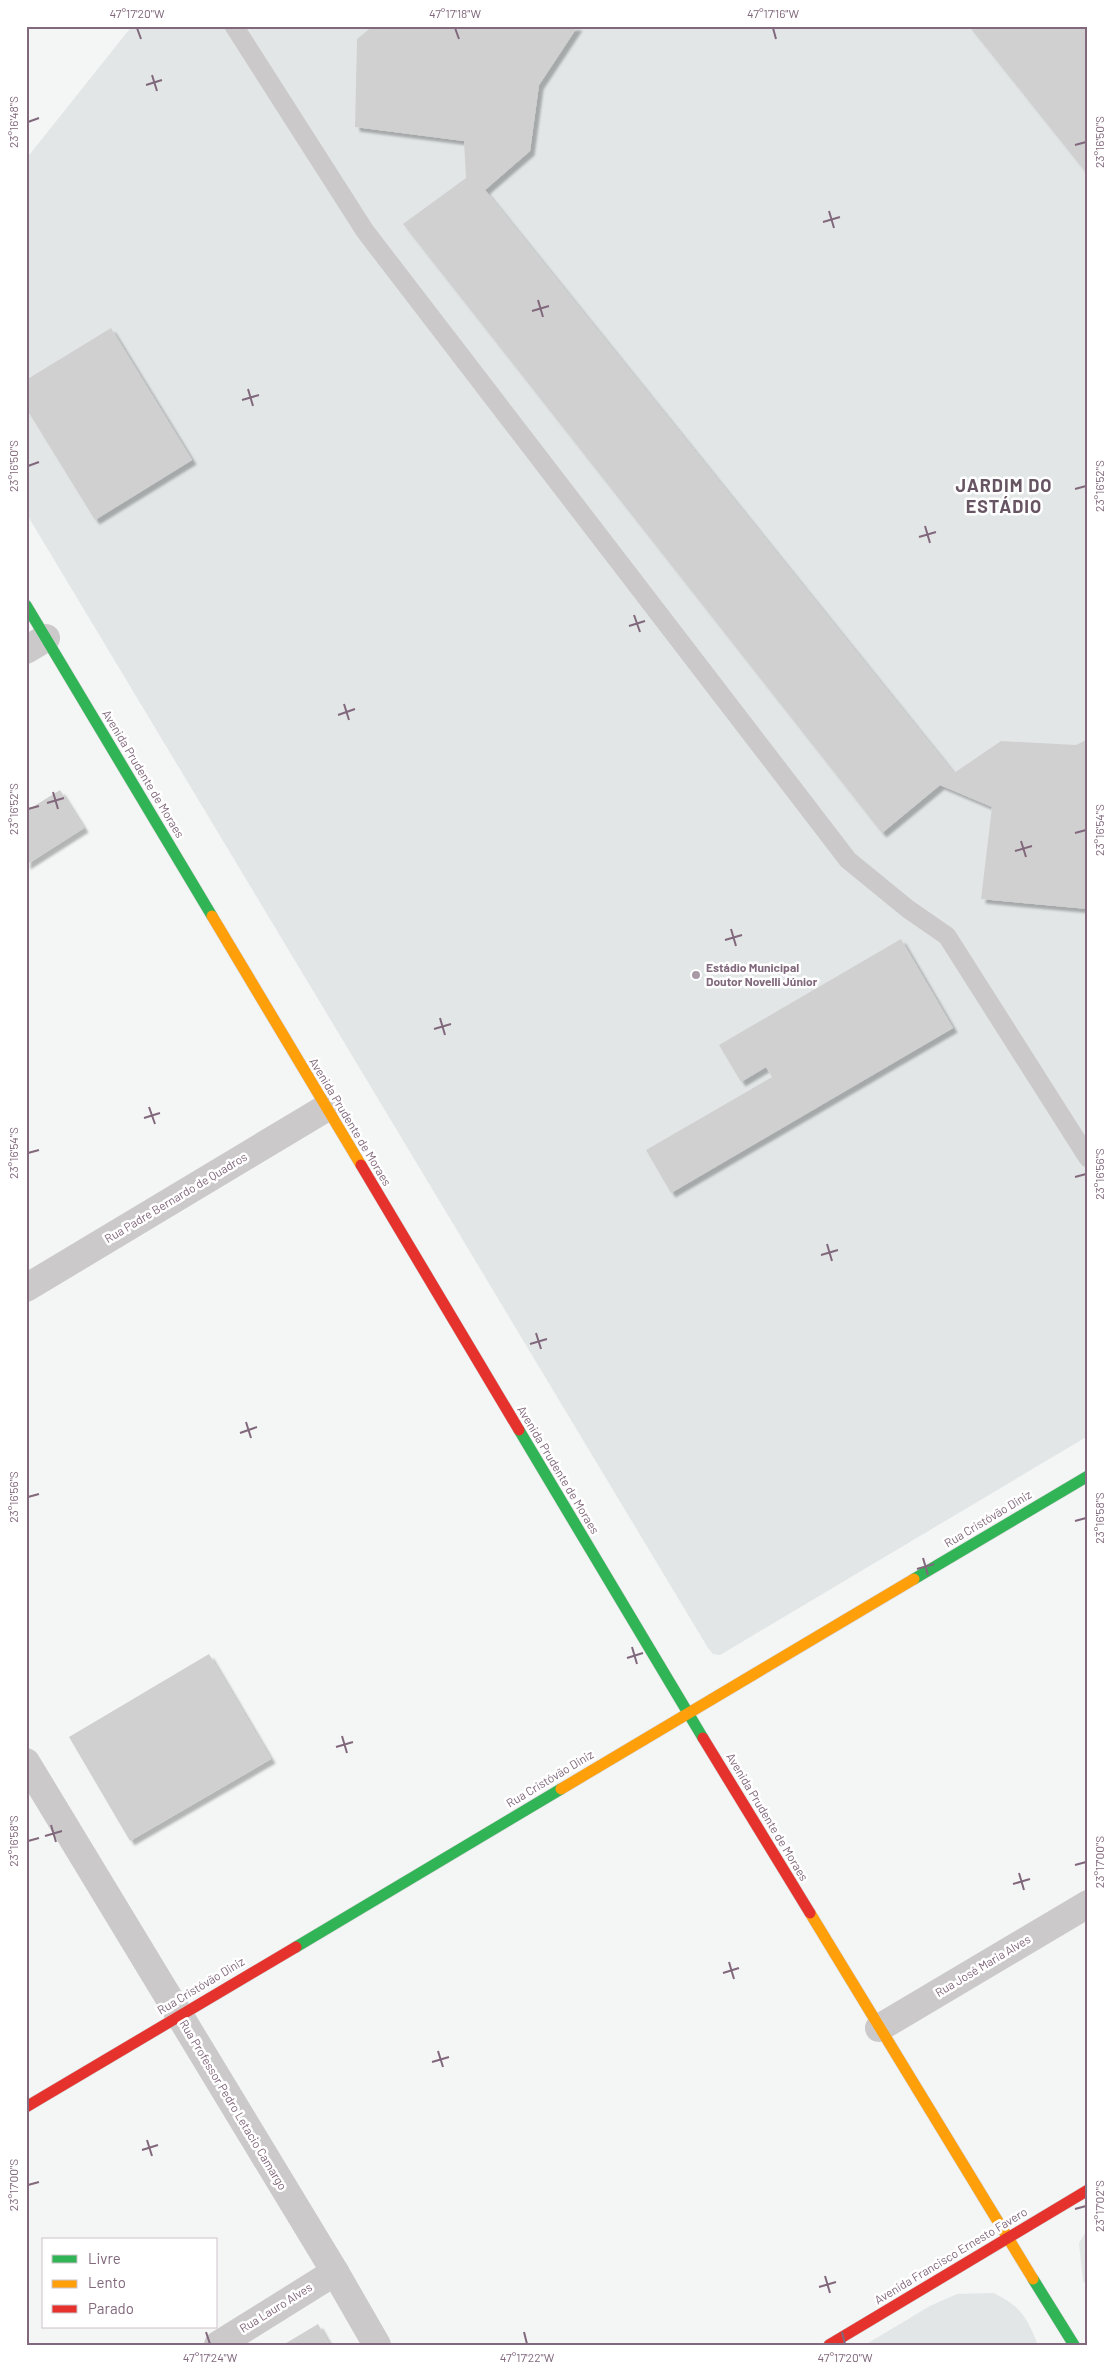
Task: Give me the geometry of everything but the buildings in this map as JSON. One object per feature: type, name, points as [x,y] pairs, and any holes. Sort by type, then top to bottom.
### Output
[{"type":"street","name":"Avenida Prudente de Moraes","points":[[26,605],[36,644],[326,1108],[688,1713],[1007,2239],[1074,2345]]},
{"type":"street","name":"Rua Padre Bernardo de Quadros","points":[[26,1288],[326,1108]]},
{"type":"street","name":"Rua Cristóvão Diniz","points":[[26,2107],[1088,1476]]},
{"type":"street","name":"Rua Professor Pedro Letacio Camargo","points":[[26,1762],[335,2272],[376,2345]]},
{"type":"street","name":"Rua José Maria Alves","points":[[879,2028],[1088,1904]]},
{"type":"street","name":"Avenida Francisco Ernesto Favero","points":[[829,2345],[1088,2190]]},
{"type":"street","name":"Rua Lauro Alves","points":[[218,2345],[335,2272]]},
{"type":"lane","points":[[234,26],[365,232],[848,860],[908,909],[947,936],[1088,1158]]},
{"type":"shaded area","name":"Estádio Municipal Doutor Novelli Júnior","points":[[132,26],[1088,26],[1088,1436],[720,1655],[713,1654],[708,1648],[26,513],[26,159]]},
{"type":"shaded area","points":[[1088,2228],[1088,2287],[1083,2281],[1079,2243]]},
{"type":"shaded area","points":[[994,2293],[1017,2308],[1030,2327],[1038,2345],[865,2345],[930,2306],[957,2294]]},
{"type":"traffic: fast","points":[[26,605],[212,916]]},
{"type":"traffic: fast","points":[[519,1430],[703,1738]]},
{"type":"traffic: fast","points":[[914,1579],[1088,1476]]},
{"type":"traffic: fast","points":[[296,1947],[561,1789]]},
{"type":"traffic: fast","points":[[1033,2279],[1074,2345]]},
{"type":"traffic: slow","points":[[212,916],[361,1165]]},
{"type":"traffic: slow","points":[[561,1789],[914,1579]]},
{"type":"traffic: slow","points":[[810,1913],[1033,2279]]},
{"type":"traffic: jam","points":[[361,1165],[519,1430]]},
{"type":"traffic: jam","points":[[703,1738],[810,1913]]},
{"type":"traffic: jam","points":[[26,2107],[296,1947]]},
{"type":"traffic: jam","points":[[829,2345],[1088,2190]]},
{"type":"place","name":"Estádio Municipal Doutor Novelli Júnior","points":[[696,975]]},
{"type":"district","name":"JARDIM DO ESTÁDIO","points":[[1004,496]]}]
